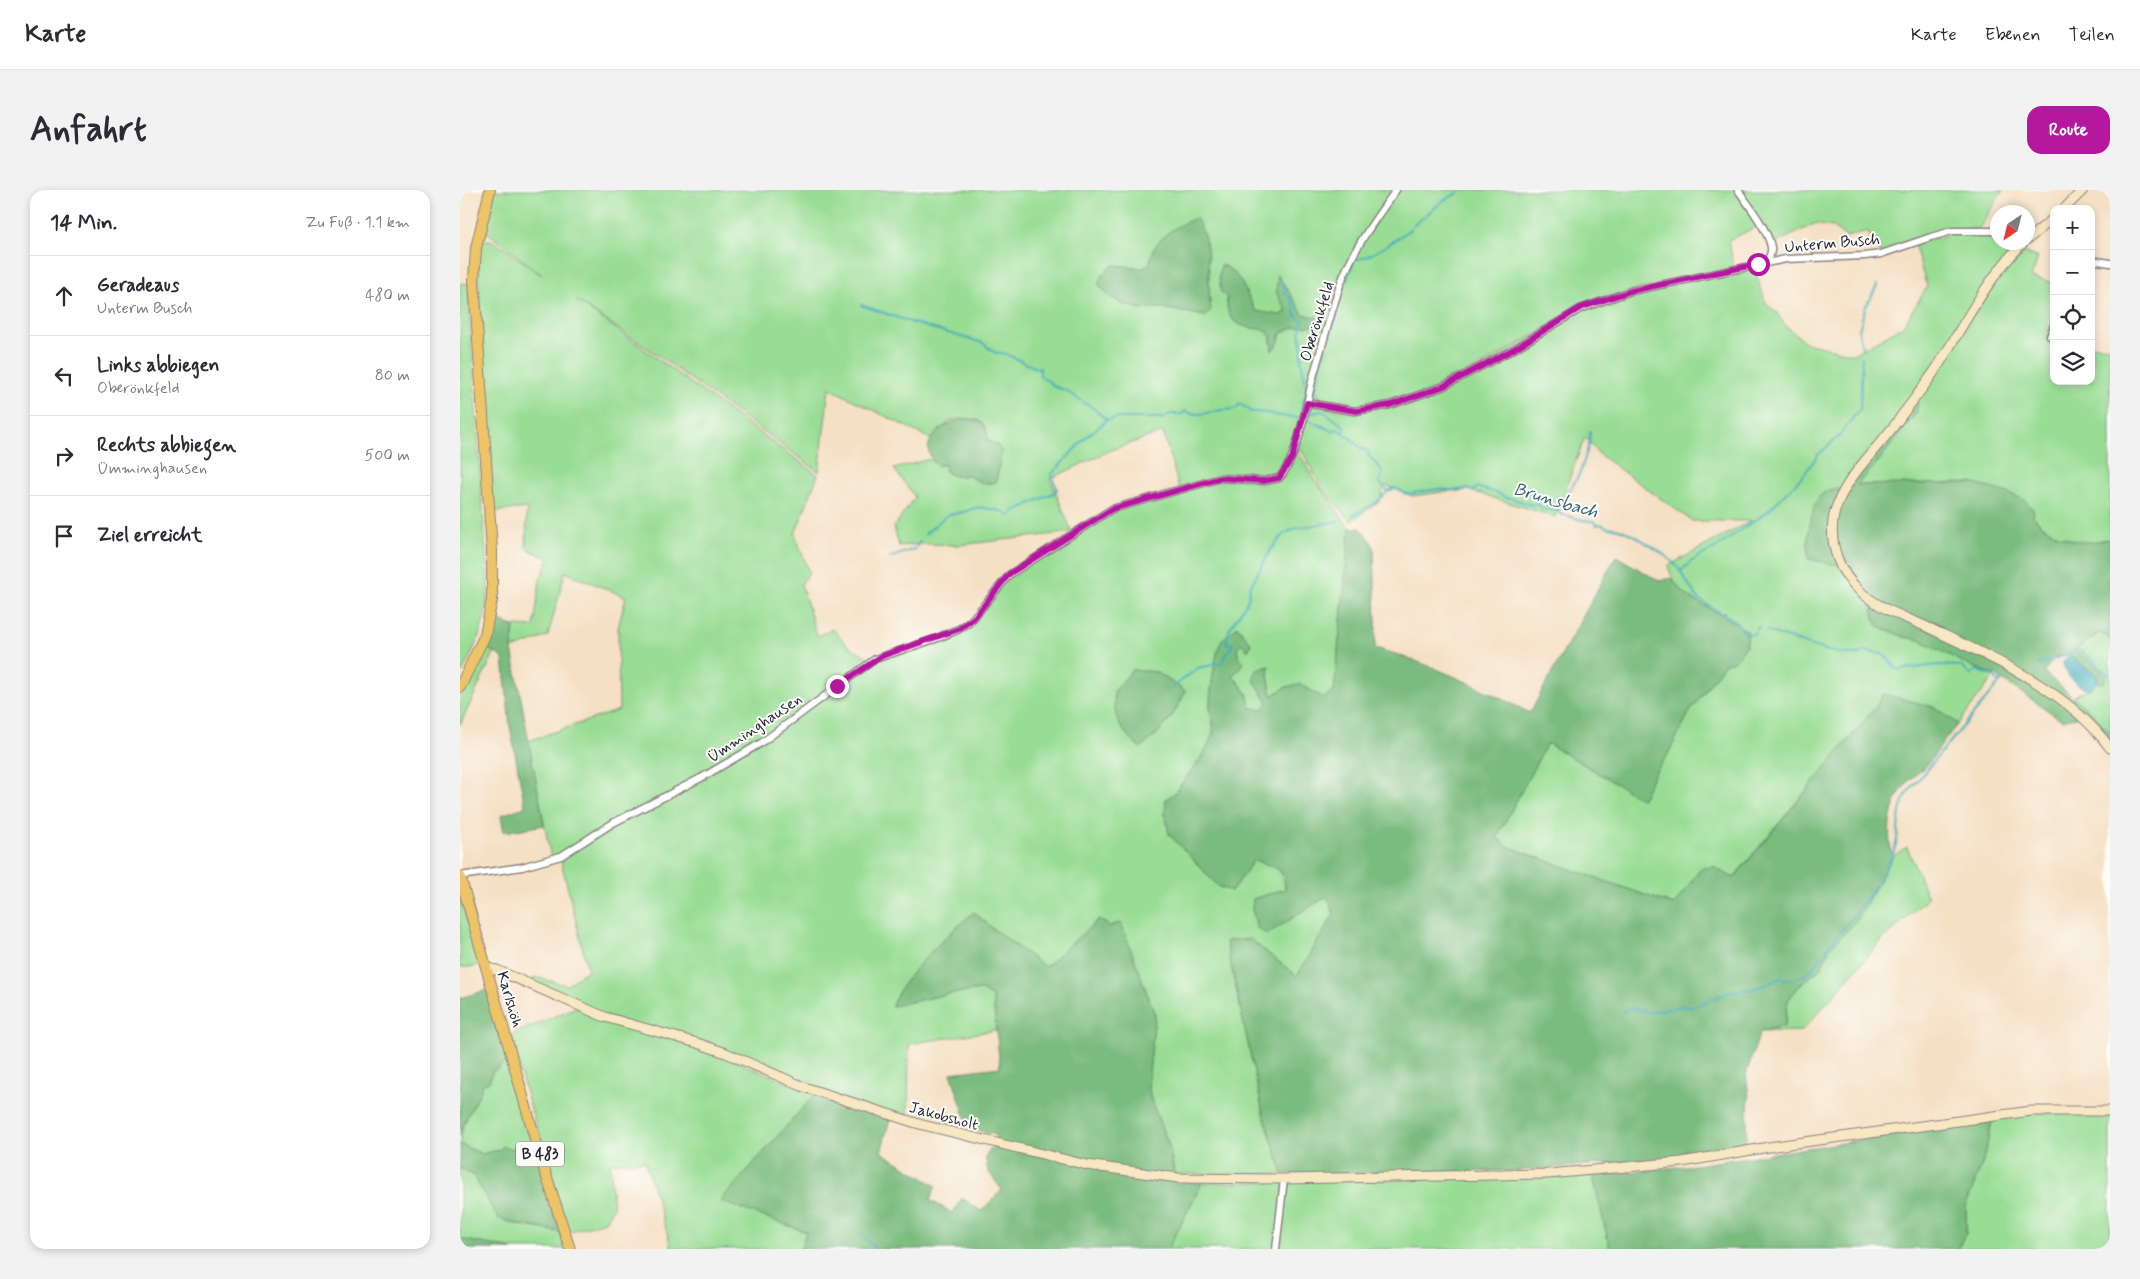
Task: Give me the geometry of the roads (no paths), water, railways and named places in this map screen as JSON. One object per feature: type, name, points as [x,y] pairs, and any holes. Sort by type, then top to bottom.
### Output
[{"type":"main road","points":[[462,681],[485,635],[492,600],[492,551],[474,280],[478,240],[490,190]]},
{"type":"main road","points":[[2070,205],[2083,190]]},
{"type":"main road","points":[[2035,233],[2050,221]]},
{"type":"main road","points":[[2017,250],[1994,275],[1962,323],[1929,380],[1844,491],[1834,516],[1834,545],[1846,576],[1866,596],[1889,610],[2032,680],[2080,716],[2110,748]]},
{"type":"main road","name":"B 483","points":[[460,876],[486,968]]},
{"type":"main road","name":"Karlshöh","points":[[570,1249],[486,968],[497,970],[624,1024],[697,1043],[726,1053],[804,1087],[891,1115]]},
{"type":"main road","name":"Jakobsholt","points":[[891,1115],[937,1130],[1087,1165],[1178,1178],[1284,1179],[1548,1174],[1682,1162],[1775,1146],[2031,1111],[2110,1111]]},
{"type":"street","name":"Oberönkfeld","points":[[1285,470],[1292,458],[1340,286],[1364,234],[1396,190]]},
{"type":"street","points":[[1738,190],[1761,225],[1770,246],[1769,258],[1766,262]]},
{"type":"street","name":"Unterm Busch","points":[[1307,403],[1356,411],[1390,405],[1442,387],[1514,349],[1580,308],[1631,291],[1766,262],[1816,257],[1881,254],[1952,232],[1990,231]]},
{"type":"street","points":[[2095,261],[2110,264]]},
{"type":"street","name":"Ümminghausen","points":[[460,876],[522,867],[561,856],[613,823],[701,778],[762,743],[875,659],[938,638],[970,622],[1009,574],[1112,509],[1216,479],[1274,480],[1279,478],[1285,470]]},
{"type":"street","points":[[1276,1249],[1284,1179]]},
{"type":"water","points":[[2070,654],[2076,661],[2098,676],[2091,688],[2079,685],[2068,675],[2063,662]]},
{"type":"waterway","points":[[1414,225],[1444,200],[1458,193]]},
{"type":"waterway","points":[[1327,344],[1344,287],[1355,259],[1360,259],[1375,252],[1411,228]]},
{"type":"waterway","points":[[1279,279],[1284,287],[1285,294],[1291,298],[1296,316],[1303,321],[1300,332],[1301,360],[1307,390],[1301,409]]},
{"type":"waterway","points":[[1862,349],[1859,330],[1865,308],[1878,284]]},
{"type":"waterway","points":[[861,305],[913,323],[983,343],[994,352],[1006,354],[1038,369],[1040,368],[1040,376],[1053,386],[1065,390],[1084,404],[1088,404],[1107,420]]},
{"type":"waterway","points":[[1321,400],[1316,391],[1316,385],[1326,349]]},
{"type":"waterway","points":[[1680,572],[1692,561],[1720,545],[1768,511],[1802,477],[1818,455],[1839,436],[1860,409],[1862,358]]},
{"type":"waterway","points":[[925,534],[947,515],[979,507],[1001,511],[1010,516],[1014,511],[1056,492],[1057,489],[1051,475],[1085,438],[1107,420],[1117,418],[1164,418],[1170,414],[1182,414],[1185,411],[1205,414],[1235,409],[1239,404],[1250,412],[1299,417]]},
{"type":"waterway","points":[[1312,413],[1323,411],[1345,427],[1344,432]]},
{"type":"waterway","name":"Brunsbach","points":[[1306,419],[1333,431],[1336,429],[1340,431],[1361,448],[1368,451],[1368,455],[1383,472],[1379,482],[1388,491],[1395,488],[1406,494],[1437,489],[1460,491],[1468,489],[1473,492],[1477,487],[1531,505],[1539,504],[1542,509],[1558,511],[1560,514],[1581,520],[1593,521],[1597,525],[1601,524],[1608,528],[1624,531],[1656,549],[1673,563],[1700,600],[1723,614],[1725,612],[1746,635],[1754,634],[1758,627],[1760,628]]},
{"type":"waterway","points":[[1558,511],[1580,473],[1589,445],[1590,431]]},
{"type":"waterway","points":[[1352,516],[1377,502],[1388,491]]},
{"type":"waterway","points":[[1172,688],[1198,668],[1221,663],[1233,644],[1226,644],[1229,630],[1248,600],[1250,587],[1271,549],[1284,534],[1296,528],[1339,521]]},
{"type":"waterway","points":[[889,558],[915,549],[920,541]]},
{"type":"waterway","name":"Brunsbach","points":[[1767,631],[1828,651],[1845,654],[1859,654],[1865,651],[1883,654],[1898,670],[1937,665],[1961,666],[1970,675],[1976,670],[1993,676],[1999,682]]},
{"type":"waterway","points":[[2038,665],[2079,650],[2093,660],[2110,677]]},
{"type":"waterway","points":[[1623,1011],[1632,1008],[1650,1012],[1681,1006],[1695,1006],[1732,991],[1754,989],[1781,978],[1797,979],[1811,971],[1830,943],[1866,898],[1893,854],[1896,846],[1899,815],[1908,792],[2002,680]]},
{"type":"waterway","points":[[861,1234],[876,1249]]}]
